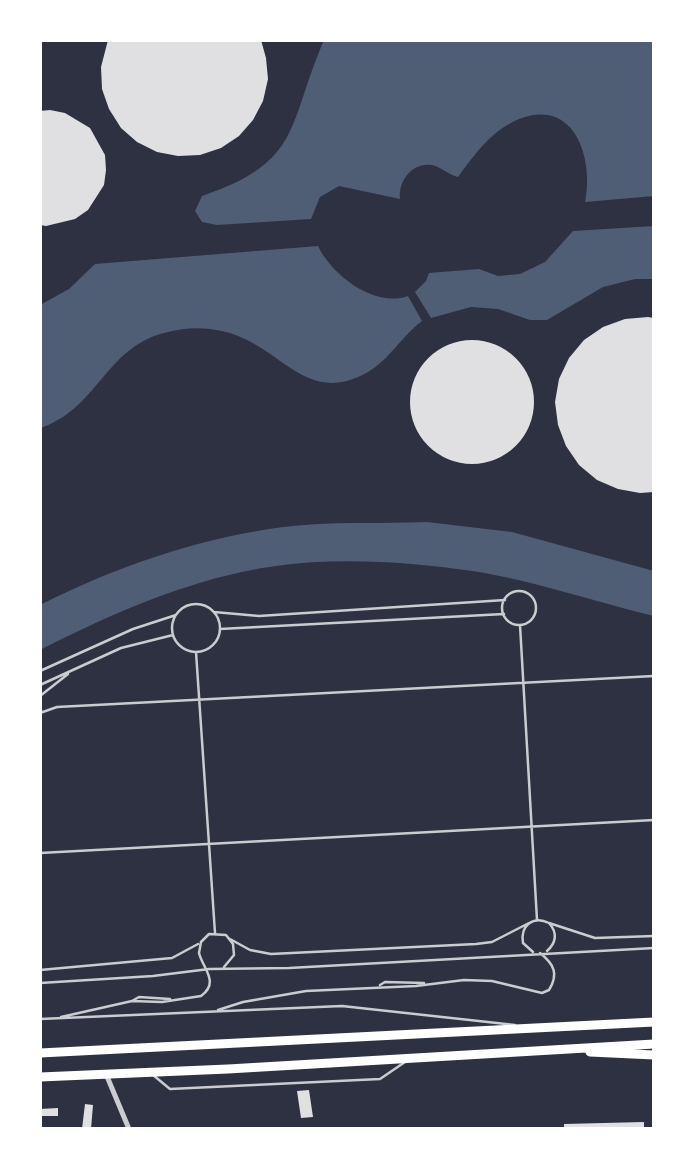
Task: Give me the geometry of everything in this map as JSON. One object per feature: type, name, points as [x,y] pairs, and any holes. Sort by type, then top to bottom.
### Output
[{"type":"highway","points":[[40,1053],[654,1020]]},
{"type":"highway","points":[[41,1077],[654,1044]]},
{"type":"highway","points":[[536,1049],[654,1055]]},
{"type":"street","points":[[106,1074],[129,1129]]},
{"type":"lane","points":[[521,591],[534,600],[534,617],[520,625],[510,622],[504,614],[505,600],[510,594],[521,591]]},
{"type":"lane","points":[[40,671],[133,629],[176,615],[193,604],[200,604],[214,612],[259,616],[505,600]]},
{"type":"lane","points":[[176,615],[172,625],[173,635],[180,646],[197,652],[210,647],[219,629],[214,612]]},
{"type":"lane","points":[[219,629],[504,614]]},
{"type":"lane","points":[[520,625],[534,826],[537,920]]},
{"type":"lane","points":[[40,687],[121,648],[173,635]]},
{"type":"lane","points":[[197,652],[215,933]]},
{"type":"lane","points":[[40,696],[72,670]]},
{"type":"lane","points":[[40,713],[57,707],[654,676]]},
{"type":"lane","points":[[40,853],[208,843],[404,836],[654,820]]},
{"type":"lane","points":[[215,933],[250,950],[271,954],[492,942],[537,920],[595,938],[654,936]]},
{"type":"lane","points":[[214,1011],[280,994],[379,986],[416,986],[424,983],[492,981],[542,993],[549,990],[555,975],[553,965],[523,943],[522,932],[528,923]]},
{"type":"lane","points":[[540,953],[551,948],[555,938],[549,923]]},
{"type":"lane","points":[[40,970],[172,958],[190,951],[215,933]]},
{"type":"lane","points":[[222,969],[234,955],[230,939]]},
{"type":"lane","points":[[54,1019],[132,1001],[201,996],[209,987],[209,969],[200,958],[201,942]]},
{"type":"lane","points":[[40,984],[209,969],[289,968],[654,948]]},
{"type":"lane","points":[[40,1019],[342,1006],[543,1028]]},
{"type":"lane","points":[[150,1072],[170,1089],[380,1079],[412,1057]]},
{"type":"water","points":[[324,40],[654,40],[654,196],[585,202],[587,169],[577,138],[568,125],[556,117],[541,114],[522,118],[502,128],[471,159],[458,177],[432,165],[413,170],[401,186],[400,199],[339,186],[320,197],[311,219],[217,225],[202,222],[195,211],[202,196],[235,183],[258,169],[275,154],[287,137]]},
{"type":"water","points":[[654,226],[654,279],[635,279],[603,287],[547,320],[530,320],[498,309],[471,307],[431,318],[415,292],[426,281],[429,273],[479,269],[498,276],[520,274],[545,262],[573,231]]},
{"type":"water","points":[[318,246],[333,268],[368,293],[395,298],[408,296],[422,321],[368,372],[332,383],[317,381],[289,367],[262,348],[227,332],[196,328],[175,330],[144,341],[128,352],[75,408],[40,428],[40,305],[69,289],[95,264]]},
{"type":"water","points":[[427,522],[512,532],[654,571],[654,616],[472,571],[399,563],[300,563],[245,571],[155,598],[40,650],[40,605],[98,578],[158,556],[220,538],[283,527],[337,523]]},
{"type":"building","points":[[108,40],[261,40],[268,79],[263,101],[253,120],[239,136],[221,148],[200,155],[178,156],[157,152],[137,142],[121,128],[109,109],[102,89],[101,67]]},
{"type":"building","points":[[40,111],[65,113],[90,128],[105,155],[106,170],[104,185],[88,210],[75,219],[46,226],[40,225]]},
{"type":"building","points":[[654,318],[654,492],[640,493],[618,489],[597,480],[579,465],[566,446],[558,425],[555,402],[559,379],[569,358],[584,340],[603,327],[625,319]]},
{"type":"building","points":[[472,340],[496,345],[516,358],[529,378],[534,402],[529,426],[516,446],[496,459],[472,464],[448,459],[428,446],[415,426],[410,402],[415,378],[428,358],[448,345]]},
{"type":"building","points":[[309,1090],[313,1117],[301,1118],[297,1091]]},
{"type":"building","points":[[85,1104],[93,1105],[91,1129],[82,1129]]},
{"type":"building","points":[[58,1108],[58,1116],[40,1116],[40,1109]]},
{"type":"building","points":[[644,1122],[644,1129],[564,1129],[564,1124]]}]
